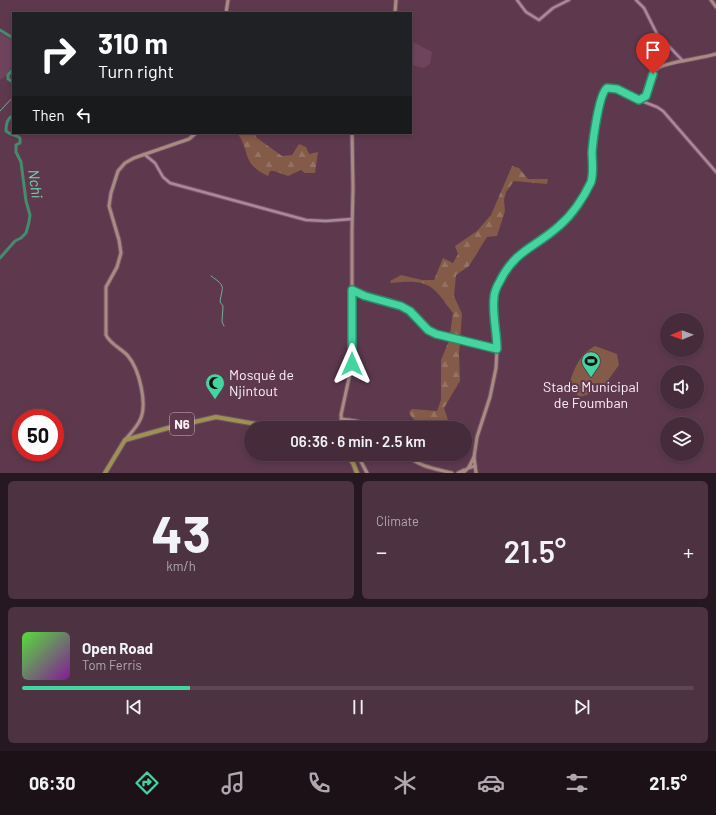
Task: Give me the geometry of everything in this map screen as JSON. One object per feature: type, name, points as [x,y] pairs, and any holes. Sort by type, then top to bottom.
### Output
[{"type":"highway","name":"N6","points":[[125,440],[199,420],[216,417],[244,422]]},
{"type":"highway","points":[[105,473],[125,440]]},
{"type":"highway","points":[[351,461],[357,473]]},
{"type":"main road","points":[[226,12],[228,0]]},
{"type":"main road","points":[[395,12],[396,0]]},
{"type":"main road","points":[[711,0],[716,7]]},
{"type":"main road","points":[[476,473],[474,456],[478,432],[493,384],[496,368],[497,349],[494,303],[496,290],[513,260],[564,222],[587,189],[592,177],[593,144],[604,90],[607,88],[614,88],[639,100],[646,96],[653,74],[657,69],[665,65],[716,54]]},
{"type":"main road","points":[[125,440],[140,421],[144,402],[135,367],[127,355],[106,335],[106,290],[117,267],[121,249],[110,210],[109,202],[111,193],[120,169],[125,163],[144,154],[189,139],[195,134]]},
{"type":"main road","points":[[344,420],[352,364],[352,134]]},
{"type":"main road","points":[[458,473],[464,472],[468,468],[474,456]]},
{"type":"main road","points":[[361,461],[367,473]]},
{"type":"main road","points":[[416,461],[439,470],[452,473]]},
{"type":"main road","points":[[468,468],[475,466]]},
{"type":"street","points":[[517,0],[526,12],[539,20],[553,8],[569,0]]},
{"type":"street","points":[[636,0],[644,8],[657,34],[684,61]]},
{"type":"street","points":[[639,100],[657,106],[663,111],[716,172]]},
{"type":"street","points":[[144,154],[154,162],[162,177],[170,183],[306,220],[326,221],[352,219]]},
{"type":"street","points":[[352,290],[365,296],[401,306],[410,311],[428,330],[436,334],[497,349]]},
{"type":"shaded area","points":[[0,33],[12,40],[12,65],[6,76],[0,80]]},
{"type":"shaded area","points":[[413,42],[432,52],[430,64],[424,68],[412,65],[412,50],[414,47],[412,46]]},
{"type":"green space","points":[[238,134],[255,134],[257,138],[282,156],[292,155],[299,144],[306,147],[309,154],[318,152],[315,173],[305,173],[301,170],[288,176],[270,171],[268,176],[253,166],[247,156]]},
{"type":"green space","points":[[512,166],[519,168],[528,179],[548,179],[547,184],[514,181],[506,192],[504,200],[505,211],[497,236],[487,237],[469,266],[456,275],[454,296],[462,314],[459,354],[460,381],[444,408],[448,421],[417,421],[411,417],[409,412],[412,409],[437,411],[441,400],[441,360],[449,341],[453,313],[440,296],[428,286],[421,283],[391,283],[390,281],[401,275],[422,280],[434,280],[443,258],[453,263],[458,254],[455,246],[477,231],[491,215]]},
{"type":"green space","name":"Stade Municipal de Foumban","points":[[595,346],[617,354],[619,365],[601,390],[580,397],[568,387],[577,364],[584,354]]},
{"type":"waterway","name":"Nchi","points":[[0,30],[12,37]]},
{"type":"waterway","name":"Nchi","points":[[12,70],[8,75],[8,79],[12,81]]},
{"type":"waterway","points":[[0,111],[12,98]]},
{"type":"waterway","name":"Nchi","points":[[0,258],[15,241],[26,233],[30,215],[26,201],[21,162],[16,152],[16,145],[20,143],[20,138],[6,131],[7,122],[12,116]]},
{"type":"waterway","points":[[211,276],[219,282],[222,287],[220,302],[223,306],[222,322],[224,326]]},
{"type":"place","name":"Stade Municipal de Foumban","points":[[591,378]]},
{"type":"place","name":"Mosqué de Njintout","points":[[215,400]]},
{"type":"route","points":[[352,364],[352,290],[365,296],[401,306],[410,311],[428,330],[436,334],[497,349],[494,303],[496,290],[509,264],[522,252],[564,222],[587,189],[592,177],[592,150],[601,96],[605,88],[609,87],[617,89],[639,100],[646,96],[653,74]]}]
